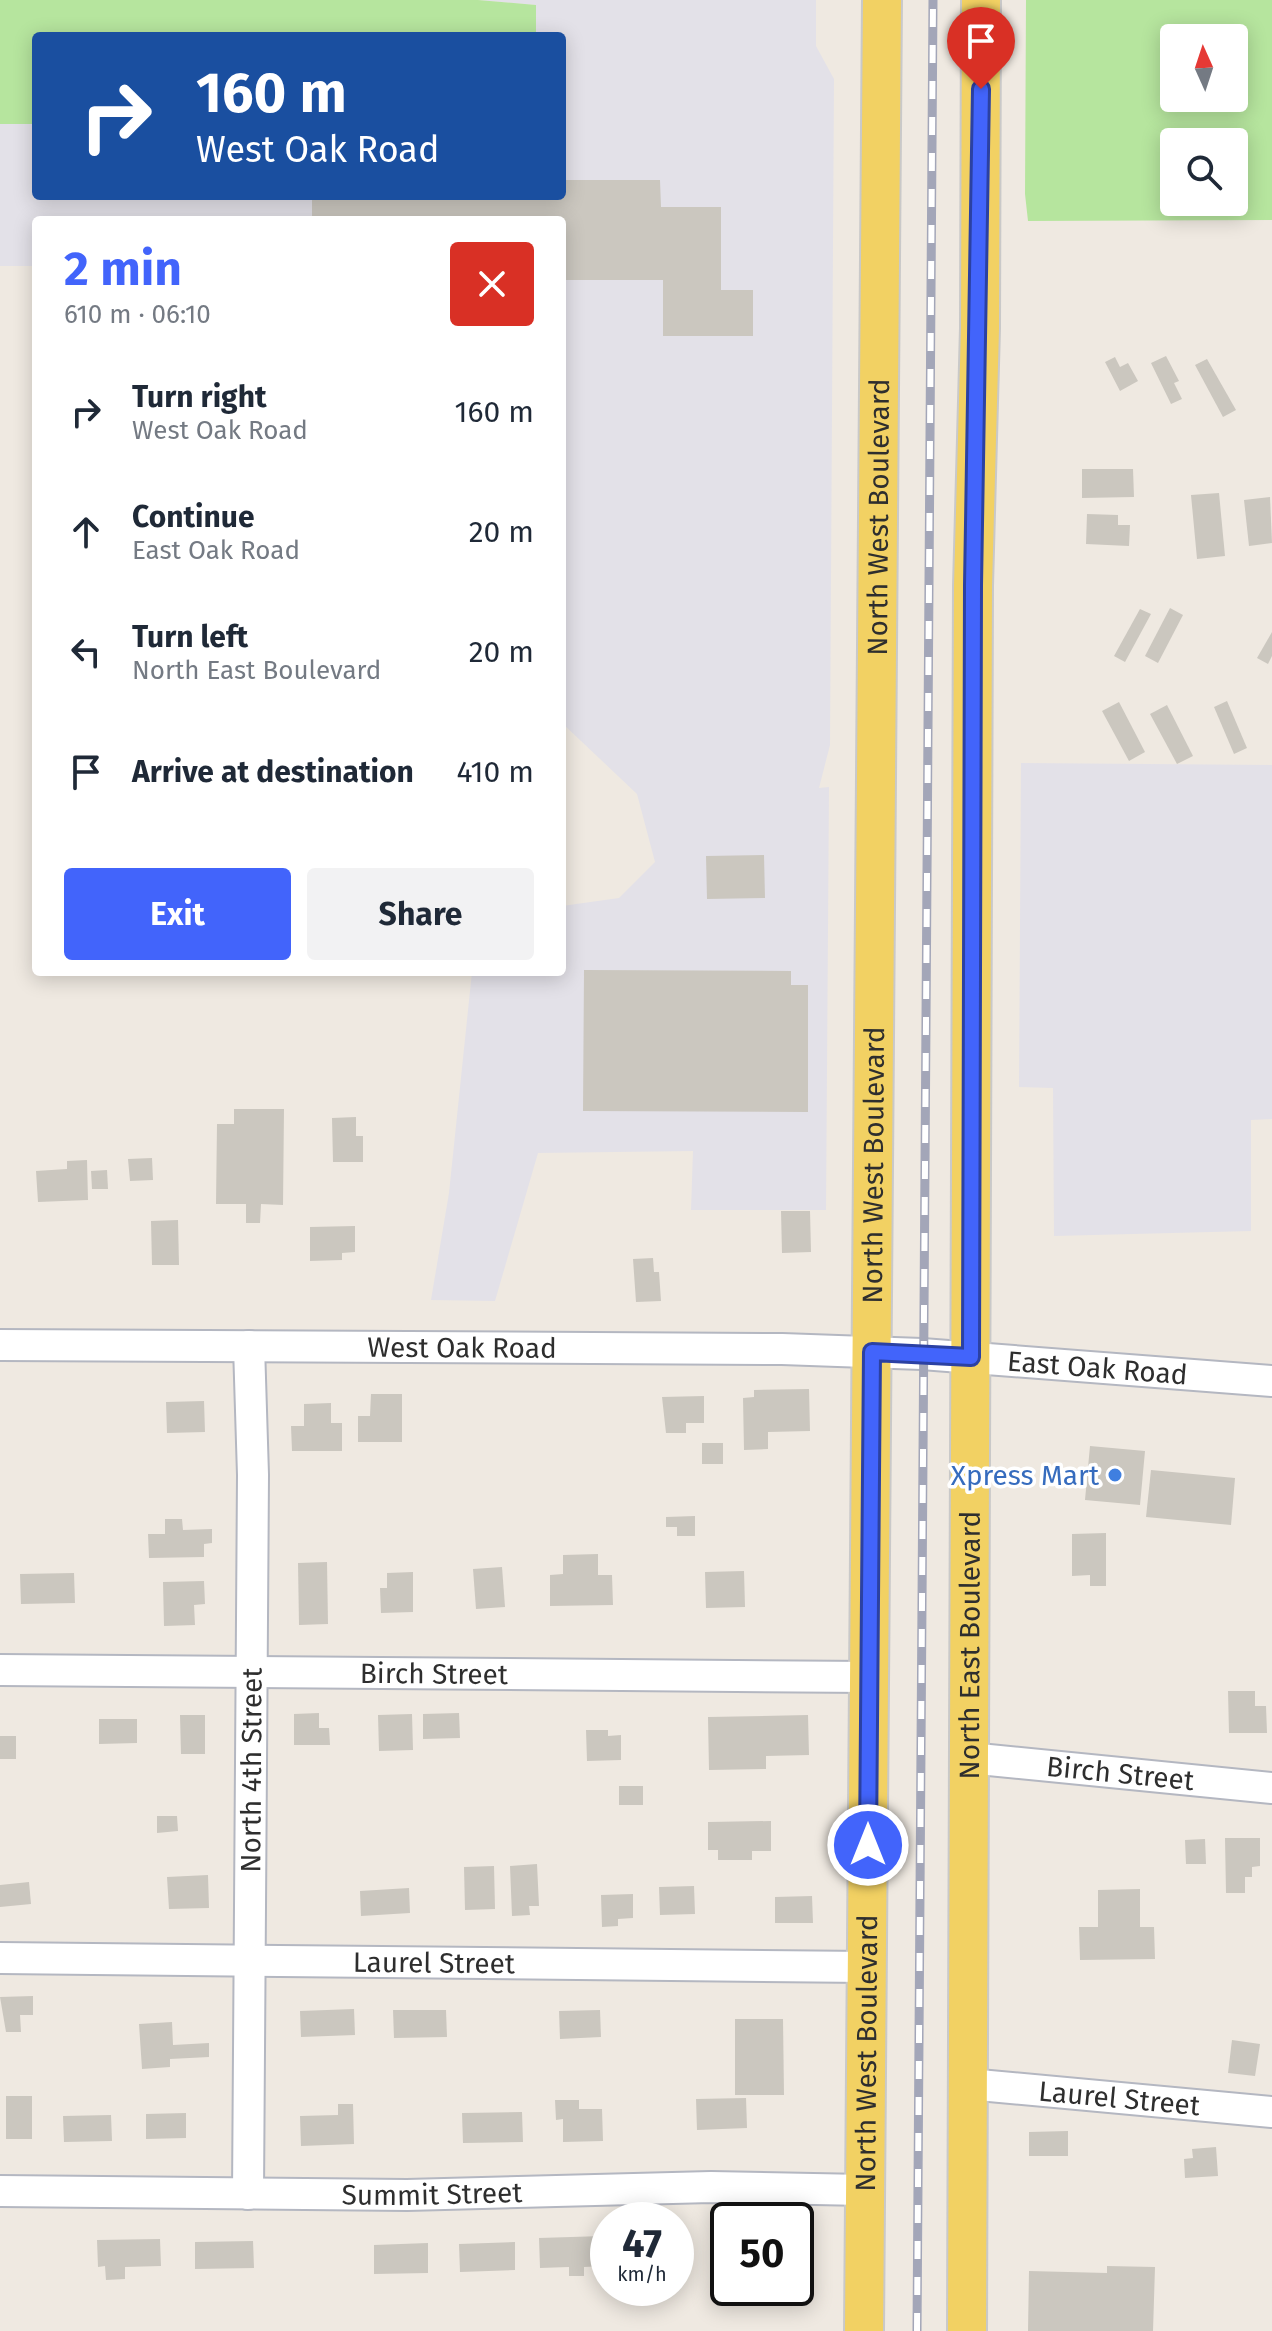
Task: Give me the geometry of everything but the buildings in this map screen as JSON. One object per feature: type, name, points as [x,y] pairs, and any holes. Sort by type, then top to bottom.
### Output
[{"type":"main road","name":"North West Boulevard","points":[[864,2331],[882,0]]},
{"type":"main road","name":"North East Boulevard","points":[[967,2331],[973,586],[980,328],[981,0]]},
{"type":"street","name":"West Oak Road","points":[[0,1345],[922,1354]]},
{"type":"street","name":"North 4th Street","points":[[248,2194],[249,1346]]},
{"type":"street","name":"East Oak Road","points":[[922,1354],[1272,1381]]},
{"type":"street","name":"Birch Street","points":[[0,1670],[870,1677]]},
{"type":"street","name":"Birch Street","points":[[969,1758],[1272,1788]]},
{"type":"street","name":"Laurel Street","points":[[0,1958],[867,1967]]},
{"type":"street","name":"Laurel Street","points":[[968,2084],[1272,2112]]},
{"type":"street","name":"Summit Street","points":[[0,2191],[407,2195],[711,2187],[865,2190]]},
{"type":"shaded area","points":[[478,0],[816,0],[816,46],[834,79],[830,745],[819,788],[829,787],[826,1210],[691,1210],[693,1151],[538,1153],[495,1301],[431,1300],[449,1193],[472,976],[566,976],[566,905],[619,898],[655,862],[637,794],[566,727],[566,216],[32,216],[32,266],[0,266],[0,124],[32,124],[32,200],[566,200],[566,32],[536,32],[536,5]]},
{"type":"shaded area","points":[[1021,763],[1272,765],[1272,1119],[1251,1120],[1251,1231],[1054,1236],[1053,1088],[1019,1087]]},
{"type":"green space","points":[[0,0],[478,0],[536,5],[536,32],[32,32],[32,124],[0,124]]},
{"type":"green space","points":[[1026,0],[1272,0],[1272,220],[1028,221],[1025,194]]},
{"type":"railway","points":[[917,2331],[933,0]]},
{"type":"place","name":"Xpress Mart","points":[[1115,1475]]},
{"type":"route","points":[[868,1845],[872,1352],[971,1357],[973,586],[980,328],[981,89]]}]
